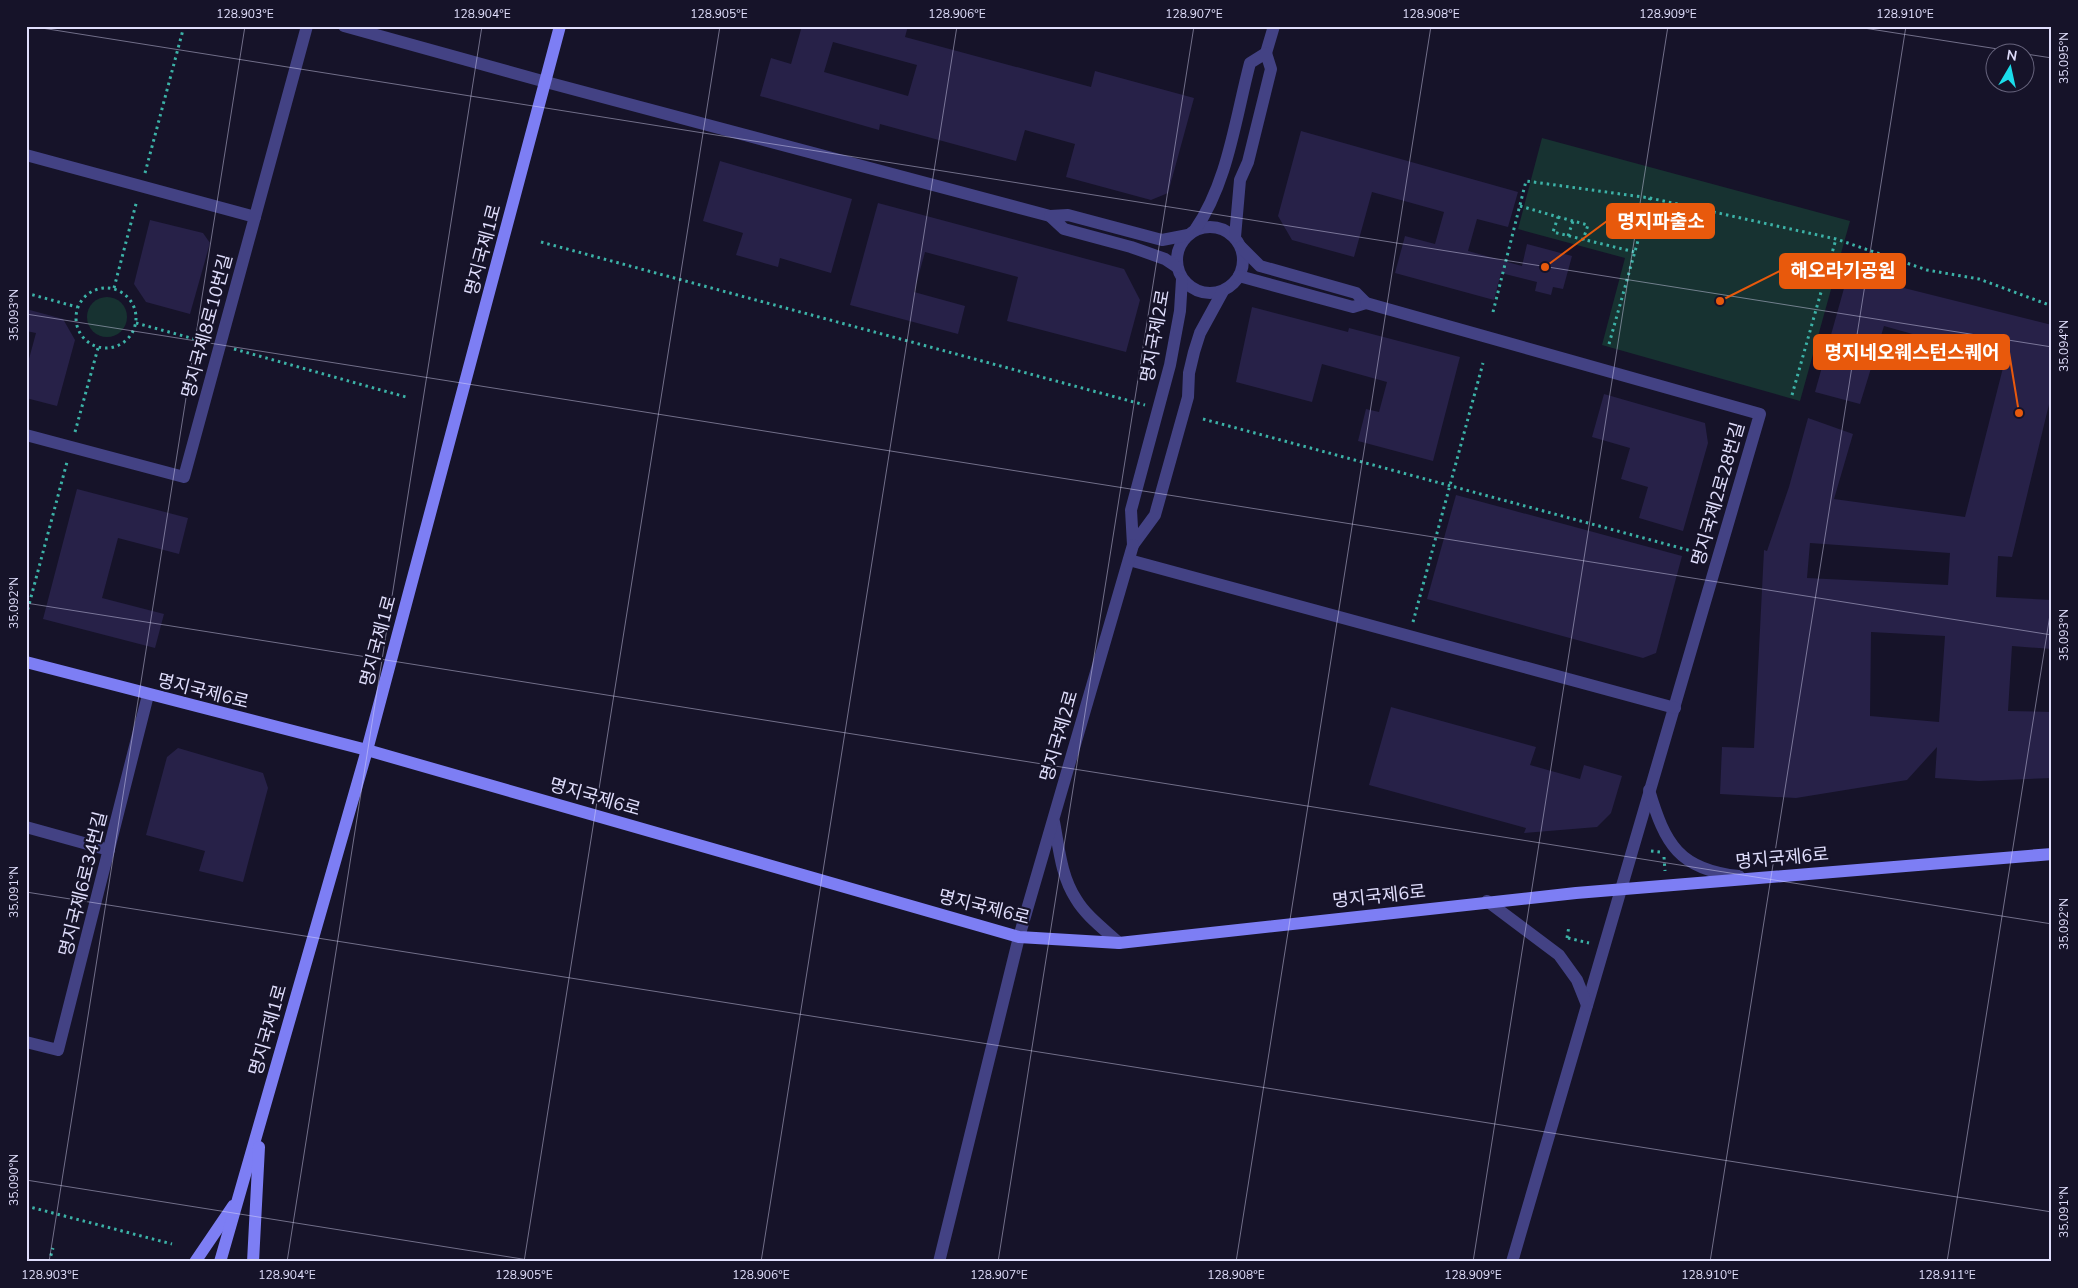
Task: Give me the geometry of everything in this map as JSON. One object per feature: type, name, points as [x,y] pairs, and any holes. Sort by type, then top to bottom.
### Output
[{"type":"street","name":"명지국제8로10번길","points":[[26,435],[184,477],[307,26]]},
{"type":"street","points":[[344,26],[546,82],[1050,216],[1068,215],[1162,240],[1192,233],[1205,227],[1216,227],[1226,230],[1238,242]]},
{"type":"street","name":"명지국제1로","points":[[220,1262],[366,750],[560,26]]},
{"type":"street","points":[[1050,216],[1064,229],[1131,247],[1164,259],[1180,273],[1190,287],[1201,292],[1212,294],[1232,286],[1243,267],[1238,242],[1240,180],[1248,162],[1271,69],[1266,53],[1274,26]]},
{"type":"street","points":[[1180,273],[1176,257],[1179,246],[1192,233],[1211,204],[1222,177],[1250,63],[1266,53]]},
{"type":"street","points":[[26,155],[255,217]]},
{"type":"street","name":"명지국제2로28번길","points":[[1238,242],[1260,266],[1356,293],[1366,303],[1760,414],[1512,1262]]},
{"type":"street","name":"명지국제2로","points":[[939,1262],[1019,938],[1133,545],[1131,510],[1170,365],[1180,311],[1180,273]]},
{"type":"street","name":"명지국제2로28번길","points":[[1239,276],[1353,308],[1366,303]]},
{"type":"street","name":"명지국제2로","points":[[1133,545],[1155,515],[1188,397],[1189,372],[1194,352],[1200,333],[1223,291]]},
{"type":"street","points":[[1129,560],[1675,708]]},
{"type":"street","name":"명지국제6로","points":[[26,662],[366,750],[1019,938],[1118,943],[1487,901],[2052,854]]},
{"type":"street","name":"명지국제6로34번길","points":[[26,1042],[58,1050],[148,695]]},
{"type":"street","points":[[1649,790],[1660,826],[1670,845],[1682,857],[1711,872],[1754,878]]},
{"type":"street","points":[[1054,817],[1064,875],[1071,891],[1083,909],[1118,943]]},
{"type":"street","points":[[26,827],[109,850]]},
{"type":"street","points":[[1487,901],[1559,956],[1577,980],[1586,1005]]},
{"type":"street","points":[[253,1262],[260,1124]]},
{"type":"street","points":[[195,1262],[240,1195]]},
{"type":"path","points":[[144,174],[184,26]]},
{"type":"path","points":[[1493,312],[1526,181],[1650,198],[1836,238],[1927,270],[1979,279],[2052,306]]},
{"type":"path","points":[[1609,344],[1650,198]]},
{"type":"path","points":[[114,288],[138,199]]},
{"type":"path","points":[[1520,206],[1588,225],[1583,240]]},
{"type":"path","points":[[1558,217],[1554,232],[1635,252]]},
{"type":"path","points":[[1568,236],[1573,220]]},
{"type":"path","points":[[1792,395],[1836,238]]},
{"type":"path","points":[[541,242],[1146,405]]},
{"type":"path","points":[[114,288],[122,292],[134,305],[136,323],[127,340],[108,348],[98,348],[81,336],[75,317],[77,307],[81,299],[96,289],[114,288]]},
{"type":"path","points":[[26,293],[77,307]]},
{"type":"path","points":[[136,323],[202,341]]},
{"type":"path","points":[[75,432],[98,348]]},
{"type":"path","points":[[234,349],[406,396]]},
{"type":"path","points":[[1413,622],[1483,363]]},
{"type":"path","points":[[1203,420],[1699,553]]},
{"type":"path","points":[[26,616],[68,462]]},
{"type":"path","points":[[1664,852],[1666,874]]},
{"type":"path","points":[[1566,943],[1569,926]]},
{"type":"path","points":[[1568,938],[1589,943]]},
{"type":"path","points":[[26,1206],[172,1244]]},
{"type":"path","points":[[49,1262],[53,1248]]},
{"type":"green space","points":[[1542,138],[1850,221],[1800,401],[1602,345],[1625,258],[1518,229]]},
{"type":"green space","points":[[107,297],[121,303],[127,317],[121,331],[107,337],[93,331],[87,317],[93,303]]},
{"type":"building","points":[[802,26],[908,26],[905,37],[1091,87],[1095,71],[1194,98],[1168,193],[1151,200],[1066,177],[1075,144],[1025,130],[1016,161],[880,124],[879,130],[760,96],[771,58],[791,64]],"holes":[[[833,42],[917,65],[908,96],[824,72]]]},
{"type":"building","points":[[1301,131],[1518,192],[1508,227],[1477,219],[1468,251],[1522,266],[1527,244],[1572,256],[1563,289],[1553,287],[1551,295],[1535,291],[1537,282],[1501,273],[1494,300],[1395,273],[1405,236],[1435,244],[1444,212],[1372,192],[1354,257],[1292,240],[1278,216]]},
{"type":"building","points":[[720,161],[852,199],[831,273],[780,258],[778,267],[736,255],[743,233],[703,221]]},
{"type":"building","points":[[878,203],[1124,269],[1140,300],[1126,352],[1007,321],[1018,277],[925,252],[914,292],[965,306],[958,334],[850,305]]},
{"type":"building","points":[[150,220],[203,233],[210,243],[190,314],[146,302],[134,284]]},
{"type":"building","points":[[1848,274],[2052,325],[2052,392],[2012,557],[1998,556],[1996,597],[2052,600],[2052,649],[2012,646],[2008,711],[2052,712],[2052,778],[1979,781],[1935,778],[1937,747],[1907,780],[1796,798],[1720,794],[1722,747],[1754,748],[1764,550],[1767,551],[1789,487],[1808,418],[1853,434],[1834,499],[1965,517],[2005,360],[1884,326],[1860,404],[1815,392]],"holes":[[[1810,543],[1950,553],[1948,585],[1807,578]],[[1871,632],[1945,636],[1939,722],[1870,716]]]},
{"type":"building","points":[[1252,307],[1348,332],[1349,328],[1460,357],[1433,461],[1358,441],[1366,409],[1379,412],[1387,382],[1322,364],[1312,402],[1236,382]]},
{"type":"building","points":[[26,309],[63,319],[75,340],[57,406],[26,398],[26,370],[36,333],[26,331]]},
{"type":"building","points":[[1604,394],[1705,423],[1708,443],[1683,531],[1639,518],[1648,487],[1621,479],[1630,448],[1592,437]]},
{"type":"building","points":[[77,489],[188,518],[179,554],[118,538],[102,598],[164,614],[155,648],[43,619]]},
{"type":"building","points":[[1456,495],[1682,556],[1656,653],[1643,658],[1427,599]]},
{"type":"building","points":[[1391,707],[1536,747],[1530,765],[1580,779],[1584,765],[1622,776],[1611,813],[1597,827],[1524,833],[1526,828],[1369,785]]},
{"type":"building","points":[[178,748],[263,773],[268,788],[243,882],[199,871],[205,851],[146,835],[167,757]]},
{"type":"place","name":"명지파출소","points":[[1545,267]]},
{"type":"place","name":"해오라기공원","points":[[1720,301]]},
{"type":"place","name":"명지네오웨스턴스퀘어","points":[[2019,413]]}]
